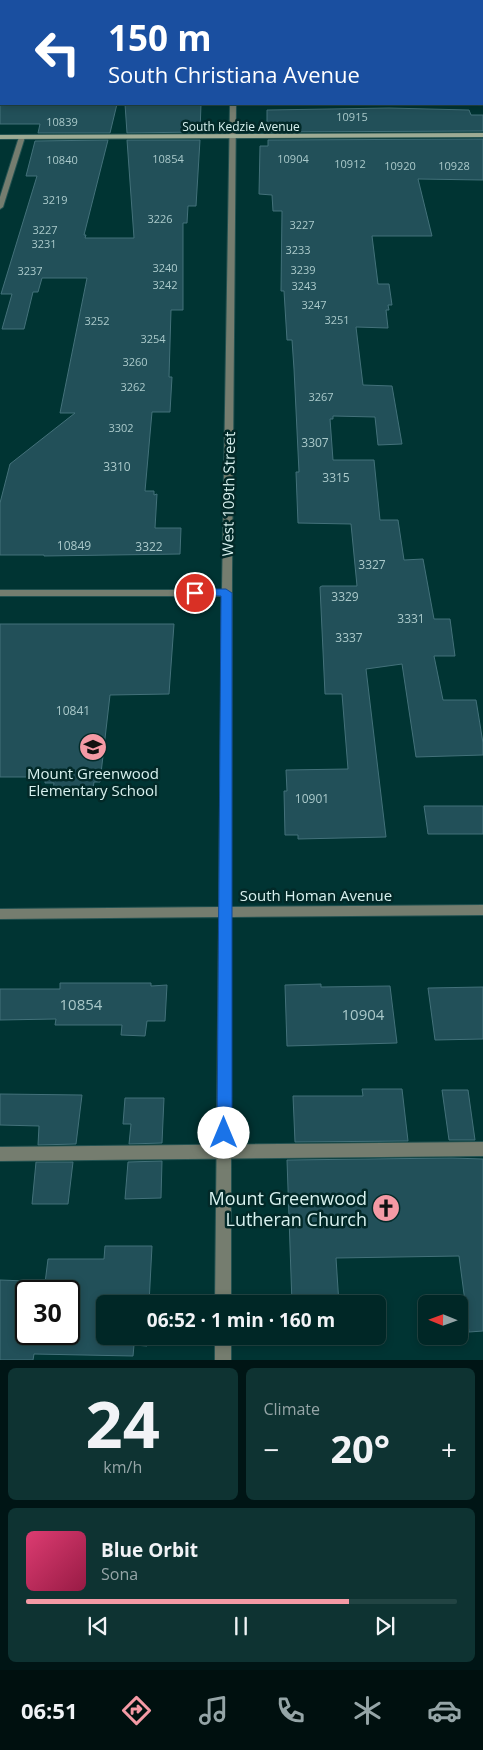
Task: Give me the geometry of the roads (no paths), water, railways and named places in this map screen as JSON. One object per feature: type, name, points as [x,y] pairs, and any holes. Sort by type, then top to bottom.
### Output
[{"type":"main road","name":"South Kedzie Avenue","points":[[0,137],[483,135]]},
{"type":"street","name":"West 109th Street","points":[[223,1295],[226,593],[233,105]]},
{"type":"street","points":[[0,207],[22,137]]},
{"type":"street","points":[[0,593],[226,593]]},
{"type":"street","name":"South Homan Avenue","points":[[0,914],[483,910]]},
{"type":"street","points":[[0,1154],[483,1149]]},
{"type":"street","points":[[223,1345],[223,1360]]},
{"type":"place","name":"Mount Greenwood Elementary School","points":[[93,747]]},
{"type":"place","name":"Mount Greenwood Lutheran Church","points":[[386,1208]]}]
